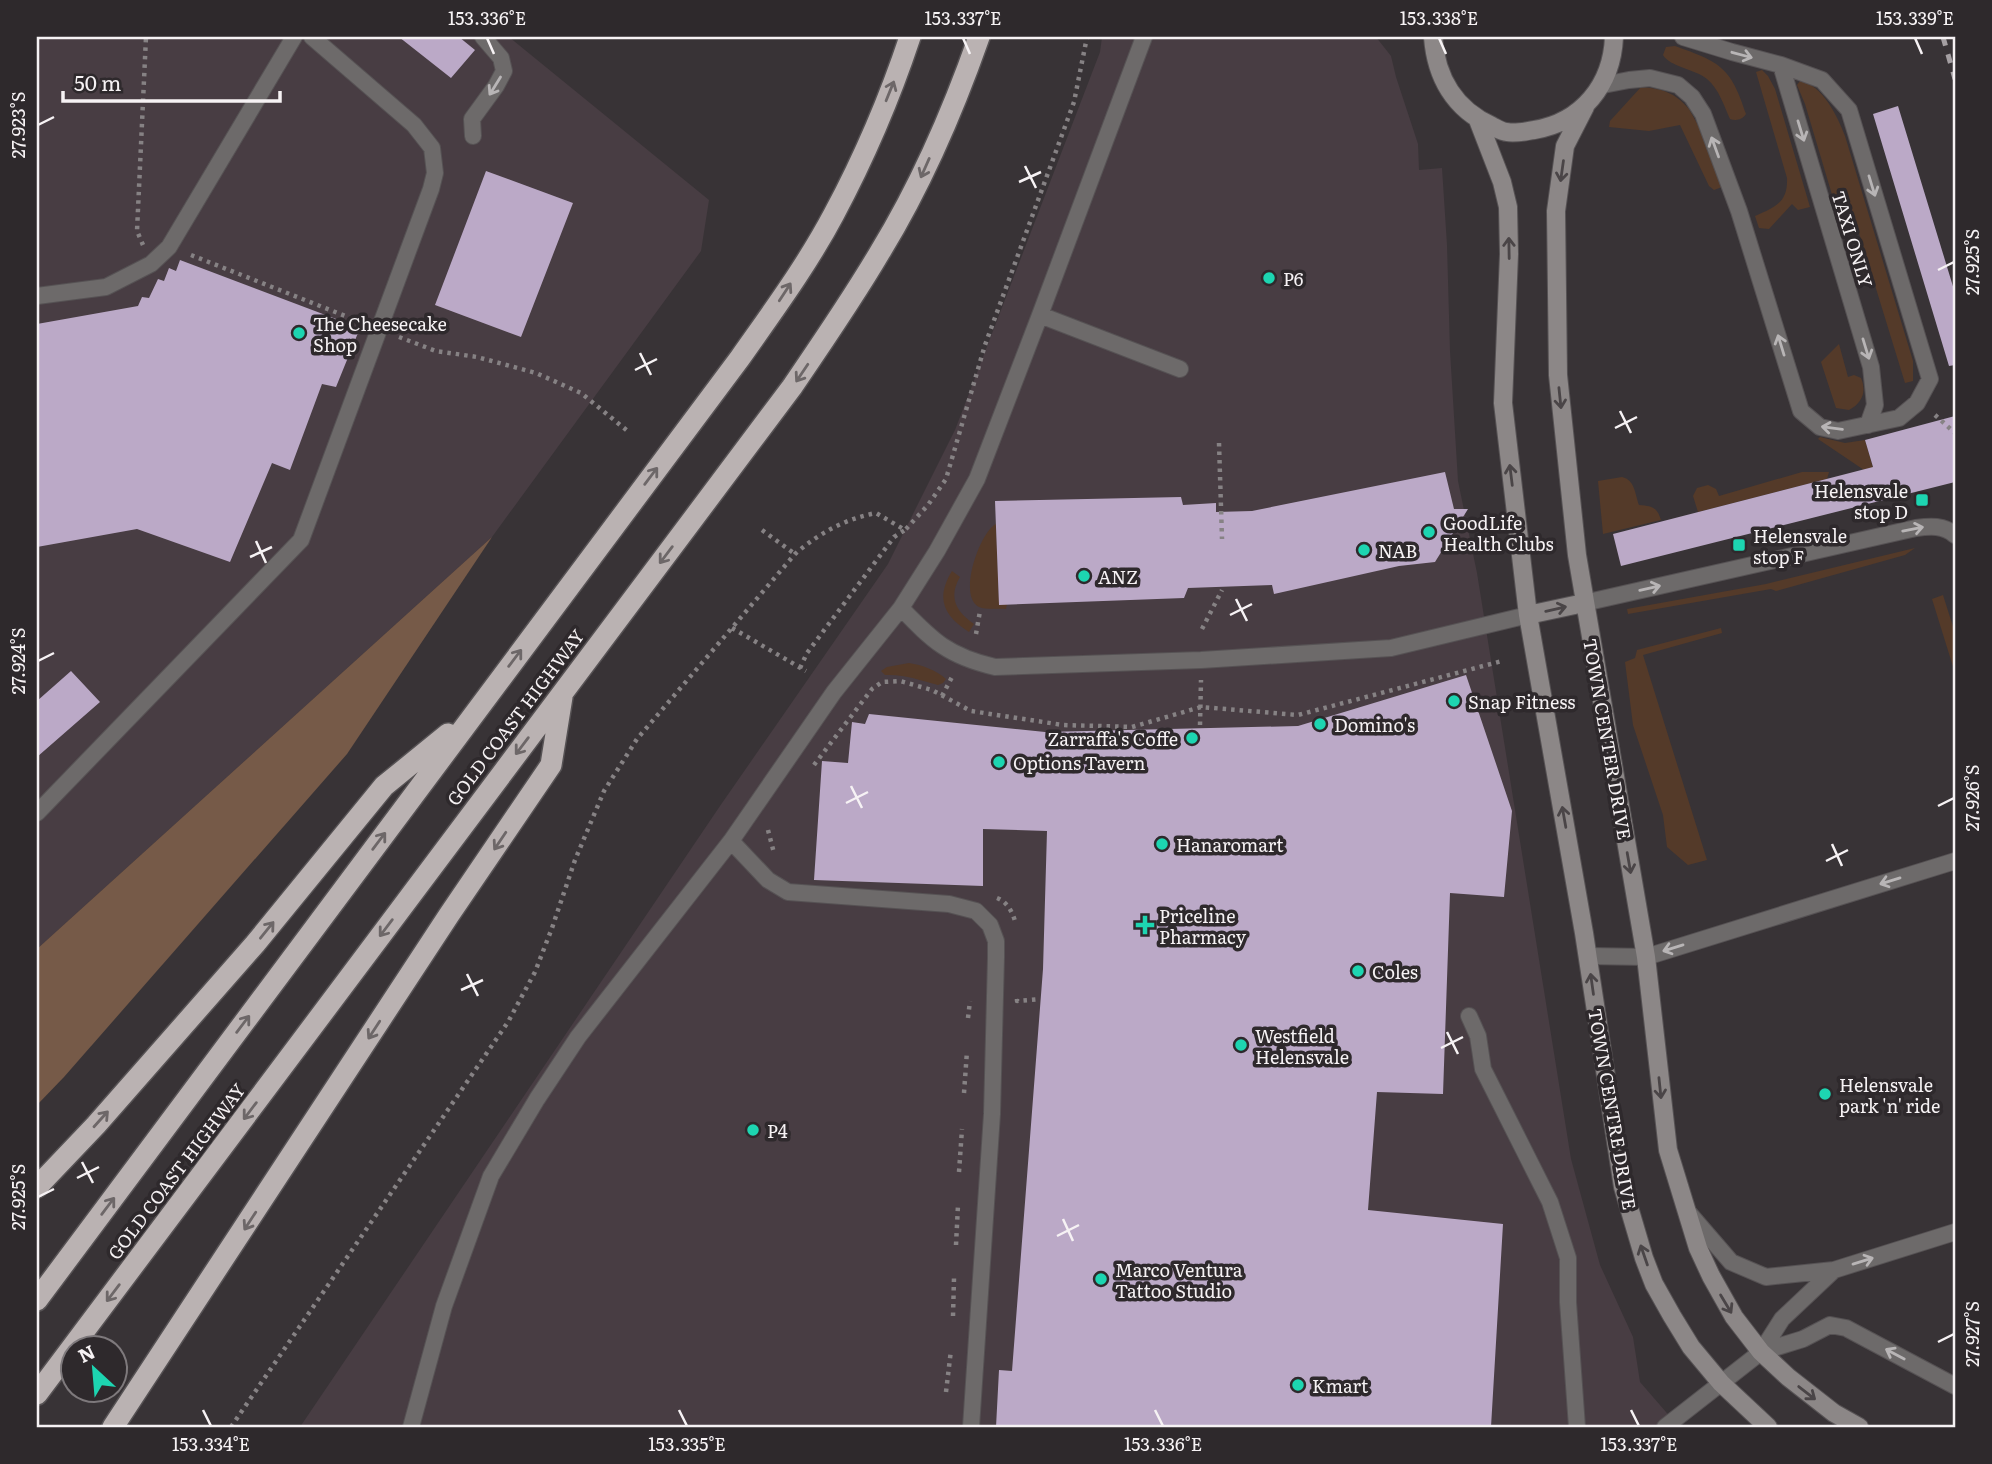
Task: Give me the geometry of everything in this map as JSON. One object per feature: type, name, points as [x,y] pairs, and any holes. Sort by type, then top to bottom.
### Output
[{"type":"highway","name":"GOLD COAST HIGHWAY","points":[[37,1300],[740,358],[785,293],[833,216],[871,138],[910,37]]},
{"type":"highway","name":"GOLD COAST HIGHWAY","points":[[37,1394],[792,387],[881,251],[918,183],[979,37]]},
{"type":"highway","points":[[113,1427],[551,765],[563,691]]},
{"type":"highway","points":[[37,1186],[96,1125],[230,973],[384,786],[474,713]]},
{"type":"street","points":[[1433,37],[1435,57],[1444,82],[1459,104],[1478,120],[1507,133],[1550,128],[1585,107],[1603,85],[1614,51],[1614,37]]},
{"type":"street","name":"TOWN CENTER DRIVE","points":[[1585,107],[1565,146],[1556,211],[1558,375],[1577,555],[1646,957],[1668,1150],[1685,1210],[1711,1276],[1734,1317],[1760,1352]]},
{"type":"street","points":[[1478,120],[1502,182],[1508,206],[1509,254],[1503,404],[1528,615],[1588,956]]},
{"type":"street","points":[[1528,615],[1584,603]]},
{"type":"street","name":"TOWN CENTRE DRIVE","points":[[1588,956],[1623,1187],[1654,1284],[1692,1348],[1721,1383],[1768,1427]]},
{"type":"street","points":[[1760,1352],[1810,1395],[1858,1427]]},
{"type":"lane","points":[[37,296],[106,287],[151,264],[169,247],[294,37]]},
{"type":"lane","points":[[37,813],[301,540],[431,189],[435,173],[432,148],[414,125],[312,37]]},
{"type":"lane","points":[[473,136],[472,119],[504,71],[501,58],[483,37]]},
{"type":"lane","points":[[411,1427],[444,1306],[491,1175],[537,1098],[578,1037],[731,841],[834,692],[901,608],[977,480],[1144,37]]},
{"type":"lane","points":[[1603,85],[1650,78],[1678,85],[1692,97],[1703,114],[1739,211],[1801,411],[1821,427],[1838,431],[1899,418],[1917,403],[1930,379],[1849,110],[1822,80],[1781,65],[1683,37]]},
{"type":"lane","name":"TAXI ONLY","points":[[1781,65],[1871,367],[1875,405],[1868,425]]},
{"type":"lane","points":[[1040,315],[1180,369]]},
{"type":"lane","points":[[1584,603],[1916,528],[1941,527],[1955,535]]},
{"type":"lane","points":[[901,608],[935,642],[963,658],[995,667],[1201,660],[1391,648],[1528,615]]},
{"type":"lane","points":[[731,841],[768,880],[788,892],[949,904],[976,911],[990,925],[996,941],[992,1114],[971,1427]]},
{"type":"lane","points":[[1588,956],[1646,957],[1955,861]]},
{"type":"lane","points":[[1469,1016],[1478,1036],[1483,1069],[1550,1202],[1568,1258],[1568,1302],[1577,1427]]},
{"type":"lane","points":[[1685,1210],[1731,1262],[1766,1277],[1834,1270],[1955,1232]]},
{"type":"lane","points":[[1665,1427],[1760,1352],[1782,1319],[1834,1270]]},
{"type":"lane","points":[[1760,1352],[1803,1339],[1830,1325],[1846,1328],[1955,1386]]},
{"type":"path","points":[[146,37],[137,231],[151,264]]},
{"type":"path","points":[[800,667],[807,653],[894,537],[905,530],[928,505],[946,479],[985,345],[1074,102],[1087,37]]},
{"type":"path","points":[[1219,443],[1222,539]]},
{"type":"path","points":[[231,1427],[508,1022],[535,972],[575,860],[604,791],[637,739],[808,542],[828,529],[876,513],[905,530]]},
{"type":"path","points":[[762,530],[795,554]]},
{"type":"path","points":[[1202,629],[1222,590]]},
{"type":"path","points":[[976,634],[980,611]]},
{"type":"path","points":[[732,628],[806,671]]},
{"type":"path","points":[[808,772],[872,689],[882,682],[900,681],[932,690],[971,711],[1063,725],[1132,727],[1201,707],[1298,715],[1502,661]]},
{"type":"path","points":[[942,696],[952,677]]},
{"type":"path","points":[[1200,725],[1201,679]]},
{"type":"path","points":[[751,862],[772,821]]},
{"type":"path","points":[[964,1093],[967,1051]]},
{"type":"path","points":[[959,1172],[962,1129]]},
{"type":"path","points":[[956,1245],[958,1205]]},
{"type":"path","points":[[953,1316],[954,1278]]},
{"type":"path","points":[[946,1392],[951,1350]]},
{"type":"shaded area","points":[[37,37],[509,37],[709,200],[701,251],[492,537],[37,949]]},
{"type":"shaded area","name":"Westfield Helensvale","points":[[1102,37],[1376,37],[1391,56],[1418,144],[1419,170],[1442,168],[1458,481],[1477,573],[1571,1159],[1600,1265],[1633,1337],[1640,1382],[1679,1427],[300,1427],[720,806],[888,564],[955,430],[1100,52]]},
{"type":"shaded area","points":[[1675,46],[1722,68],[1735,86],[1746,114],[1739,120],[1730,119],[1718,93],[1707,79],[1666,59],[1663,55],[1666,47]]},
{"type":"shaded area","points":[[1762,70],[1775,89],[1810,207],[1798,210],[1792,204],[1769,229],[1759,228],[1755,216],[1779,203],[1785,193],[1787,178],[1756,72]]},
{"type":"shaded area","points":[[1800,81],[1808,83],[1822,95],[1845,136],[1913,361],[1913,381],[1905,383],[1847,194],[1833,198],[1797,85]]},
{"type":"shaded area","points":[[1641,87],[1668,92],[1689,109],[1715,160],[1722,187],[1714,190],[1709,186],[1680,125],[1649,131],[1609,127],[1610,121]]},
{"type":"shaded area","points":[[1839,344],[1848,377],[1854,375],[1861,378],[1863,388],[1860,400],[1849,410],[1836,408],[1821,362]]},
{"type":"shaded area","points":[[1820,437],[1845,443],[1865,440],[1873,468],[1864,470],[1818,439]]},
{"type":"shaded area","points":[[1802,472],[1829,472],[1827,479],[1698,512],[1693,496],[1697,488],[1708,485],[1716,489],[1719,496]]},
{"type":"shaded area","points":[[1622,477],[1632,484],[1639,505],[1653,508],[1661,520],[1603,534],[1598,481]]},
{"type":"shaded area","points":[[996,524],[999,604],[1007,604],[1006,609],[979,607],[973,601],[970,591],[970,578],[978,551],[990,529]]},
{"type":"shaded area","points":[[492,537],[347,754],[37,1105],[37,949]]},
{"type":"shaded area","points":[[1915,548],[1905,555],[1776,591],[1771,589],[1628,614],[1627,609],[1766,584]]},
{"type":"shaded area","points":[[952,571],[960,577],[954,597],[958,609],[974,624],[969,632],[953,620],[945,606],[944,590]]},
{"type":"shaded area","points":[[1943,595],[1955,633],[1955,673],[1932,599]]},
{"type":"shaded area","points":[[1721,628],[1722,633],[1643,655],[1707,860],[1688,865],[1667,847],[1663,815],[1633,725],[1625,662],[1635,658],[1637,650]]},
{"type":"shaded area","points":[[909,663],[929,668],[946,679],[938,685],[906,676],[885,675],[881,671],[887,667]]},
{"type":"building","points":[[399,37],[459,37],[475,50],[451,78]]},
{"type":"building","points":[[1898,106],[1955,293],[1955,365],[1949,366],[1873,114]]},
{"type":"building","points":[[486,171],[573,203],[521,337],[435,305]]},
{"type":"building","points":[[180,260],[360,328],[336,387],[322,384],[290,470],[272,463],[230,562],[137,529],[37,547],[37,324],[138,306],[142,297],[149,298],[158,279],[164,281],[169,268],[176,271]]},
{"type":"building","points":[[1955,416],[1955,482],[1621,566],[1613,534],[1873,467],[1865,440]]},
{"type":"building","points":[[1445,472],[1454,509],[1468,509],[1435,562],[1399,566],[1274,594],[1272,585],[1188,588],[1184,598],[999,605],[995,501],[1181,497],[1183,505],[1216,503],[1216,512],[1252,511]]},
{"type":"building","points":[[71,671],[100,702],[37,757],[37,701]]},
{"type":"building","name":"Westfield Helensvale","points":[[1466,675],[1512,811],[1504,897],[1450,893],[1443,1094],[1377,1092],[1368,1210],[1503,1224],[1491,1427],[996,1427],[999,1370],[1012,1371],[1043,969],[1047,831],[983,829],[983,886],[814,880],[822,761],[848,763],[852,722],[865,724],[869,714],[1045,732],[1298,726]]},
{"type":"railway","points":[[1943,37],[1955,79]]},
{"type":"place","name":"P6","points":[[1269,278]]},
{"type":"place","name":"The Cheesecake Shop","points":[[299,333]]},
{"type":"place","name":"Helensvale stop D","points":[[1922,500]]},
{"type":"place","name":"GoodLife Health Clubs","points":[[1429,532]]},
{"type":"place","name":"Helensvale stop F","points":[[1739,545]]},
{"type":"place","name":"NAB","points":[[1364,550]]},
{"type":"place","name":"ANZ","points":[[1084,576]]},
{"type":"place","name":"Snap Fitness","points":[[1454,701]]},
{"type":"place","name":"Domino's","points":[[1320,724]]},
{"type":"place","name":"Zarraffa's Coffe","points":[[1192,738]]},
{"type":"place","name":"Options Tavern","points":[[999,762]]},
{"type":"place","name":"Hanaromart","points":[[1162,844]]},
{"type":"place","name":"Priceline Pharmacy","points":[[1145,925]]},
{"type":"place","name":"Coles","points":[[1358,971]]},
{"type":"place","name":"Westfield Helensvale","points":[[1241,1045]]},
{"type":"place","name":"Helensvale park 'n' ride","points":[[1825,1094]]},
{"type":"place","name":"P4","points":[[753,1130]]},
{"type":"place","name":"Marco Ventura Tattoo Studio","points":[[1101,1279]]},
{"type":"place","name":"Kmart","points":[[1298,1385]]}]
